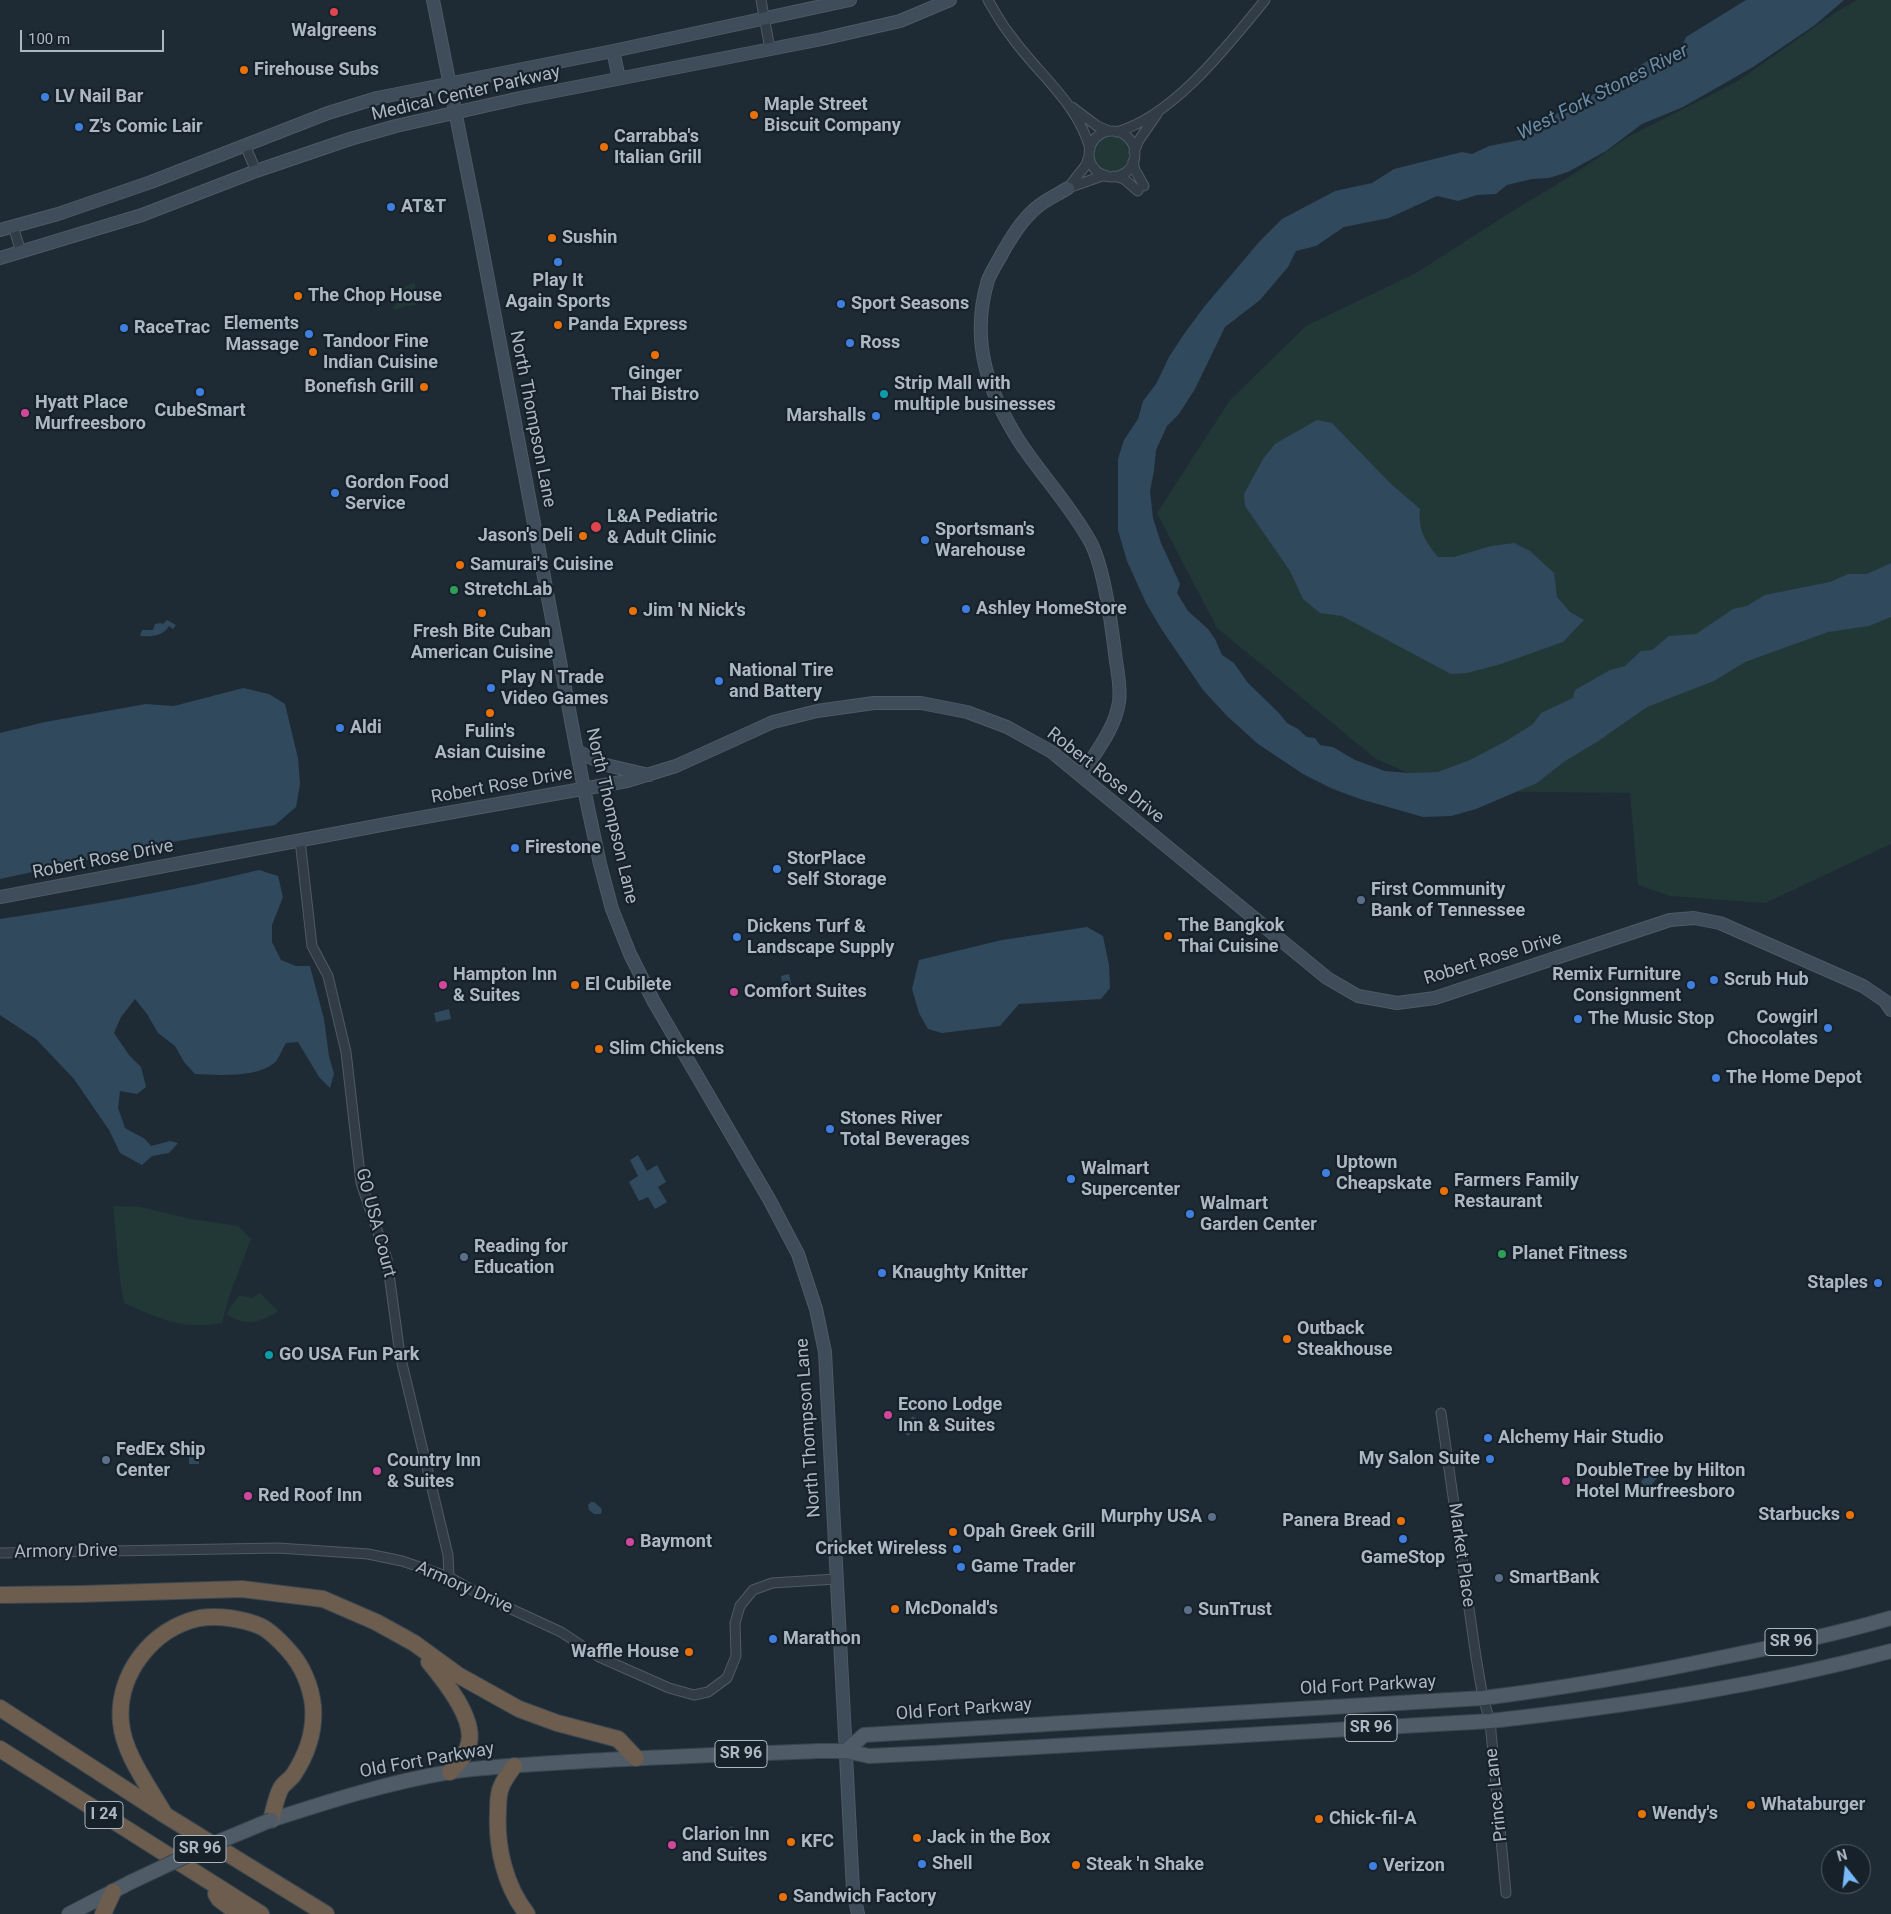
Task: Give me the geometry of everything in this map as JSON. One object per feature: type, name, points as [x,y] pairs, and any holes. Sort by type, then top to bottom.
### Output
[{"type":"highway","points":[[0,1595],[242,1589],[323,1599],[376,1622],[414,1643],[458,1675],[518,1709],[557,1723],[618,1739],[636,1758]]},
{"type":"highway","points":[[165,1815],[128,1751],[121,1724],[121,1700],[127,1678],[140,1655],[157,1639],[178,1626],[200,1618],[216,1617],[237,1620],[262,1627],[281,1642],[296,1660],[307,1680],[313,1705],[312,1730],[306,1751],[293,1776],[282,1787],[271,1820]]},
{"type":"highway","points":[[376,1622],[426,1659],[452,1690],[470,1732],[469,1744],[450,1772]]},
{"type":"highway","name":"I 24","points":[[0,1708],[165,1815],[326,1914]]},
{"type":"highway","name":"I 24","points":[[0,1748],[261,1914]]},
{"type":"highway","points":[[514,1766],[501,1786],[498,1798],[499,1840],[503,1864],[510,1882],[528,1914]]},
{"type":"highway","points":[[209,1881],[219,1899],[239,1914]]},
{"type":"highway","points":[[103,1914],[113,1892]]},
{"type":"main road","name":"North Thompson Lane","points":[[433,0],[584,789],[612,909],[630,954],[654,1002],[769,1199],[798,1254],[816,1309],[825,1352],[853,1890],[858,1914]]},
{"type":"main road","name":"Medical Center Parkway","points":[[0,230],[58,214],[151,182],[328,113],[377,98],[613,51],[850,0]]},
{"type":"main road","name":"Medical Center Parkway","points":[[0,258],[142,215],[256,171],[350,139],[454,112],[900,22],[950,0]]},
{"type":"main road","points":[[613,51],[619,78]]},
{"type":"main road","points":[[1068,188],[1036,207],[1019,225],[989,278],[982,306],[981,345],[984,365],[1005,416],[1020,442],[1073,512],[1092,545],[1102,578],[1113,637],[1120,701],[1108,733],[1081,776]]},
{"type":"main road","name":"Robert Rose Drive","points":[[0,897],[627,781],[676,766],[773,722],[817,711],[874,703],[921,703],[967,712],[1008,727],[1052,752],[1320,972],[1358,996],[1398,1003],[1435,998],[1670,920],[1694,918],[1720,923],[1863,986],[1885,1001],[1891,1010]]},
{"type":"main road","points":[[577,751],[606,764],[649,775]]},
{"type":"main road","name":"Old Fort Parkway","points":[[846,1751],[864,1735],[1483,1698],[1540,1691],[1643,1674],[1764,1649],[1891,1618]]},
{"type":"main road","name":"Old Fort Parkway","points":[[69,1914],[201,1849],[271,1820],[355,1793],[450,1772],[636,1758],[846,1751],[869,1756],[1490,1721],[1571,1712],[1664,1698],[1764,1680],[1891,1651]]},
{"type":"street","points":[[761,0],[770,49]]},
{"type":"street","points":[[988,0],[1011,36],[1070,106],[1087,137],[1092,166],[1101,174],[1124,178],[1141,188],[1133,145],[1129,139],[1097,126],[1070,106]]},
{"type":"street","points":[[1068,188],[1086,165],[1096,136],[1133,126],[1157,114],[1186,89],[1234,38],[1266,0]]},
{"type":"street","points":[[1068,188],[1126,172],[1134,157],[1139,140],[1157,114]]},
{"type":"street","points":[[245,145],[256,171]]},
{"type":"street","points":[[13,226],[21,252]]},
{"type":"street","name":"GO USA Court","points":[[300,840],[312,946],[328,976],[346,1052],[361,1183],[387,1260],[400,1355],[448,1555],[449,1577]]},
{"type":"street","name":"Market Place","points":[[1440,1413],[1483,1698]]},
{"type":"street","name":"Armory Drive","points":[[0,1554],[290,1548],[368,1554],[402,1562],[449,1577],[483,1596],[561,1632],[600,1657],[669,1688],[694,1695],[708,1692],[728,1678],[736,1656],[735,1623],[740,1606],[753,1590],[772,1583],[836,1579]]},
{"type":"street","name":"Prince Lane","points":[[1483,1698],[1490,1721],[1506,1893]]},
{"type":"green space","points":[[1857,0],[1891,0],[1891,844],[1765,903],[1670,896],[1638,885],[1630,793],[1449,791],[1376,759],[1217,628],[1157,513],[1230,400],[1306,326],[1416,273],[1571,176],[1628,137],[1738,81],[1833,14]]},
{"type":"green space","points":[[1111,136],[1118,137],[1124,141],[1128,147],[1128,161],[1124,167],[1118,171],[1111,172],[1104,171],[1098,167],[1094,161],[1093,154],[1094,147],[1098,141],[1104,137]]},
{"type":"green space","points":[[415,282],[416,305],[395,310],[392,308],[397,303],[395,293],[389,286],[404,287]]},
{"type":"green space","points":[[113,1206],[141,1207],[191,1219],[238,1226],[251,1239],[231,1291],[222,1323],[195,1325],[172,1322],[124,1303]]},
{"type":"green space","points":[[260,1293],[278,1311],[259,1321],[252,1322],[240,1321],[226,1314],[239,1295],[251,1298]]},
{"type":"water","name":"West Fork Stones River","points":[[1746,0],[1844,0],[1815,25],[1753,67],[1683,107],[1642,124],[1606,151],[1568,172],[1549,178],[1532,179],[1507,185],[1496,194],[1477,195],[1458,201],[1437,196],[1389,218],[1344,227],[1316,246],[1296,251],[1288,267],[1260,300],[1225,327],[1195,389],[1179,414],[1167,426],[1156,450],[1150,491],[1153,518],[1161,543],[1180,584],[1177,593],[1188,611],[1208,629],[1222,655],[1234,663],[1248,683],[1287,723],[1307,737],[1315,738],[1320,745],[1333,747],[1355,760],[1385,771],[1409,773],[1438,772],[1470,760],[1533,724],[1541,713],[1573,698],[1575,690],[1610,670],[1625,666],[1641,651],[1652,650],[1669,636],[1696,634],[1733,609],[1747,606],[1765,595],[1830,582],[1848,574],[1867,574],[1891,563],[1891,617],[1869,626],[1828,632],[1745,662],[1714,681],[1647,707],[1597,742],[1565,761],[1537,783],[1476,809],[1451,816],[1423,817],[1360,799],[1333,789],[1303,774],[1258,744],[1227,716],[1203,690],[1146,603],[1127,561],[1118,530],[1118,459],[1124,440],[1138,419],[1143,401],[1156,384],[1169,357],[1204,307],[1259,242],[1282,219],[1335,191],[1372,183],[1394,169],[1462,152],[1472,154],[1489,146],[1520,140],[1544,119],[1578,104],[1649,60],[1680,51],[1686,37]]},
{"type":"water","points":[[1317,420],[1332,423],[1390,483],[1420,509],[1420,523],[1423,535],[1438,557],[1454,557],[1491,546],[1514,543],[1530,551],[1554,573],[1557,597],[1570,612],[1584,620],[1563,642],[1501,664],[1467,673],[1451,674],[1342,616],[1320,613],[1303,599],[1290,571],[1245,506],[1244,494],[1263,459],[1275,444]]},
{"type":"water","points":[[167,620],[176,625],[173,629],[169,626],[164,632],[157,635],[140,636],[142,630],[153,630],[155,624],[163,624]]},
{"type":"water","points":[[243,688],[269,694],[285,704],[298,758],[300,784],[296,807],[275,825],[166,843],[0,879],[0,733],[45,722],[146,704],[174,706]]},
{"type":"water","points":[[259,870],[278,876],[283,897],[272,925],[272,942],[281,960],[296,966],[310,966],[324,1019],[329,1056],[334,1074],[330,1088],[319,1077],[298,1042],[286,1043],[273,1064],[256,1072],[235,1075],[195,1074],[184,1062],[175,1046],[158,1033],[147,1014],[135,999],[121,1017],[114,1033],[129,1055],[141,1067],[146,1087],[137,1094],[120,1091],[118,1108],[125,1128],[145,1139],[151,1146],[170,1141],[178,1143],[169,1153],[152,1156],[142,1165],[120,1153],[109,1130],[74,1079],[36,1039],[0,1015],[0,919],[194,885]]},
{"type":"water","points":[[1087,927],[1103,936],[1109,965],[1110,988],[1101,999],[1019,1004],[1000,1026],[942,1033],[928,1029],[919,1013],[912,989],[919,960],[1002,940]]},
{"type":"water","points":[[789,974],[792,987],[783,988],[781,976]]},
{"type":"water","points":[[449,1009],[451,1019],[436,1022],[434,1013]]},
{"type":"water","points":[[638,1155],[647,1171],[657,1165],[666,1182],[658,1187],[667,1202],[655,1209],[648,1197],[639,1201],[629,1182],[638,1176],[630,1160]]},
{"type":"water","points":[[913,1416],[920,1422],[908,1436],[901,1429]]},
{"type":"water","points":[[189,1447],[199,1447],[199,1464],[189,1464]]},
{"type":"water","points":[[1648,1472],[1657,1478],[1649,1488],[1647,1486],[1646,1488],[1641,1482]]},
{"type":"water","points":[[594,1502],[602,1509],[601,1514],[594,1514],[589,1510],[588,1505]]},
{"type":"water","points":[[731,1826],[740,1832],[740,1839],[736,1839],[733,1835],[728,1834],[727,1830]]},
{"type":"place","name":"Walgreens","points":[[334,12]]},
{"type":"place","name":"Firehouse Subs","points":[[244,70]]},
{"type":"place","name":"LV Nail Bar","points":[[45,97]]},
{"type":"place","name":"Maple Street Biscuit Company","points":[[754,115]]},
{"type":"place","name":"Z's Comic Lair","points":[[79,127]]},
{"type":"place","name":"Carrabba's Italian Grill","points":[[604,147]]},
{"type":"place","name":"AT&T","points":[[391,207]]},
{"type":"place","name":"Sushin","points":[[552,238]]},
{"type":"place","name":"Play It Again Sports","points":[[558,262]]},
{"type":"place","name":"The Chop House","points":[[298,296]]},
{"type":"place","name":"Sport Seasons","points":[[841,304]]},
{"type":"place","name":"Panda Express","points":[[558,325]]},
{"type":"place","name":"RaceTrac","points":[[124,328]]},
{"type":"place","name":"Elements Massage","points":[[309,334]]},
{"type":"place","name":"Ross","points":[[850,343]]},
{"type":"place","name":"Tandoor Fine Indian Cuisine","points":[[313,352]]},
{"type":"place","name":"Ginger Thai Bistro","points":[[655,355]]},
{"type":"place","name":"Bonefish Grill","points":[[424,387]]},
{"type":"place","name":"CubeSmart","points":[[200,392]]},
{"type":"place","name":"Strip Mall with multiple businesses","points":[[884,394]]},
{"type":"place","name":"Hyatt Place Murfreesboro","points":[[25,413]]},
{"type":"place","name":"Marshalls","points":[[876,416]]},
{"type":"place","name":"Gordon Food Service","points":[[335,493]]},
{"type":"place","name":"L&A Pediatric & Adult Clinic","points":[[596,527]]},
{"type":"place","name":"Jason's Deli","points":[[583,536]]},
{"type":"place","name":"Sportsman's Warehouse","points":[[925,540]]},
{"type":"place","name":"Samurai's Cuisine","points":[[460,565]]},
{"type":"place","name":"StretchLab","points":[[454,590]]},
{"type":"place","name":"Ashley HomeStore","points":[[966,609]]},
{"type":"place","name":"Jim 'N Nick's","points":[[633,611]]},
{"type":"place","name":"Fresh Bite Cuban American Cuisine","points":[[482,613]]},
{"type":"place","name":"National Tire and Battery","points":[[719,681]]},
{"type":"place","name":"Play N Trade Video Games","points":[[491,688]]},
{"type":"place","name":"Fulin's Asian Cuisine","points":[[490,713]]},
{"type":"place","name":"Aldi","points":[[340,728]]},
{"type":"place","name":"Firestone","points":[[515,848]]},
{"type":"place","name":"StorPlace Self Storage","points":[[777,869]]},
{"type":"place","name":"First Community Bank of Tennessee","points":[[1361,900]]},
{"type":"place","name":"The Bangkok Thai Cuisine","points":[[1168,936]]},
{"type":"place","name":"Dickens Turf & Landscape Supply","points":[[737,937]]},
{"type":"place","name":"Scrub Hub","points":[[1714,980]]},
{"type":"place","name":"Hampton Inn & Suites","points":[[443,985]]},
{"type":"place","name":"El Cubilete","points":[[575,985]]},
{"type":"place","name":"Remix Furniture Consignment","points":[[1691,985]]},
{"type":"place","name":"Comfort Suites","points":[[734,992]]},
{"type":"place","name":"The Music Stop","points":[[1578,1019]]},
{"type":"place","name":"Cowgirl Chocolates","points":[[1828,1028]]},
{"type":"place","name":"Slim Chickens","points":[[599,1049]]},
{"type":"place","name":"The Home Depot","points":[[1716,1078]]},
{"type":"place","name":"Stones River Total Beverages","points":[[830,1129]]},
{"type":"place","name":"Uptown Cheapskate","points":[[1326,1173]]},
{"type":"place","name":"Walmart Supercenter","points":[[1071,1179]]},
{"type":"place","name":"Farmers Family Restaurant","points":[[1444,1191]]},
{"type":"place","name":"Walmart Garden Center","points":[[1190,1214]]},
{"type":"place","name":"Planet Fitness","points":[[1502,1254]]},
{"type":"place","name":"Reading for Education","points":[[464,1257]]},
{"type":"place","name":"Knaughty Knitter","points":[[882,1273]]},
{"type":"place","name":"Staples","points":[[1878,1283]]},
{"type":"place","name":"Outback Steakhouse","points":[[1287,1339]]},
{"type":"place","name":"GO USA Fun Park","points":[[269,1355]]},
{"type":"place","name":"Econo Lodge Inn & Suites","points":[[888,1415]]},
{"type":"place","name":"Alchemy Hair Studio","points":[[1488,1438]]},
{"type":"place","name":"My Salon Suite","points":[[1490,1459]]},
{"type":"place","name":"FedEx Ship Center","points":[[106,1460]]},
{"type":"place","name":"Country Inn & Suites","points":[[377,1471]]},
{"type":"place","name":"DoubleTree by Hilton Hotel Murfreesboro","points":[[1566,1481]]},
{"type":"place","name":"Red Roof Inn","points":[[248,1496]]},
{"type":"place","name":"Starbucks","points":[[1850,1515]]},
{"type":"place","name":"Murphy USA","points":[[1212,1517]]},
{"type":"place","name":"Panera Bread","points":[[1401,1521]]},
{"type":"place","name":"Opah Greek Grill","points":[[953,1532]]},
{"type":"place","name":"GameStop","points":[[1403,1539]]},
{"type":"place","name":"Baymont","points":[[630,1542]]},
{"type":"place","name":"Cricket Wireless","points":[[957,1549]]},
{"type":"place","name":"Game Trader","points":[[961,1567]]},
{"type":"place","name":"SmartBank","points":[[1499,1578]]},
{"type":"place","name":"McDonald's","points":[[895,1609]]},
{"type":"place","name":"SunTrust","points":[[1188,1610]]},
{"type":"place","name":"Marathon","points":[[773,1639]]},
{"type":"place","name":"Waffle House","points":[[689,1652]]},
{"type":"place","name":"Whataburger","points":[[1751,1805]]},
{"type":"place","name":"Wendy's","points":[[1642,1814]]},
{"type":"place","name":"Chick-fil-A","points":[[1319,1819]]},
{"type":"place","name":"Jack in the Box","points":[[917,1838]]},
{"type":"place","name":"KFC","points":[[791,1842]]},
{"type":"place","name":"Clarion Inn and Suites","points":[[672,1845]]},
{"type":"place","name":"Shell","points":[[922,1864]]},
{"type":"place","name":"Steak 'n Shake","points":[[1076,1865]]},
{"type":"place","name":"Verizon","points":[[1373,1866]]},
{"type":"place","name":"Sandwich Factory","points":[[783,1897]]}]
